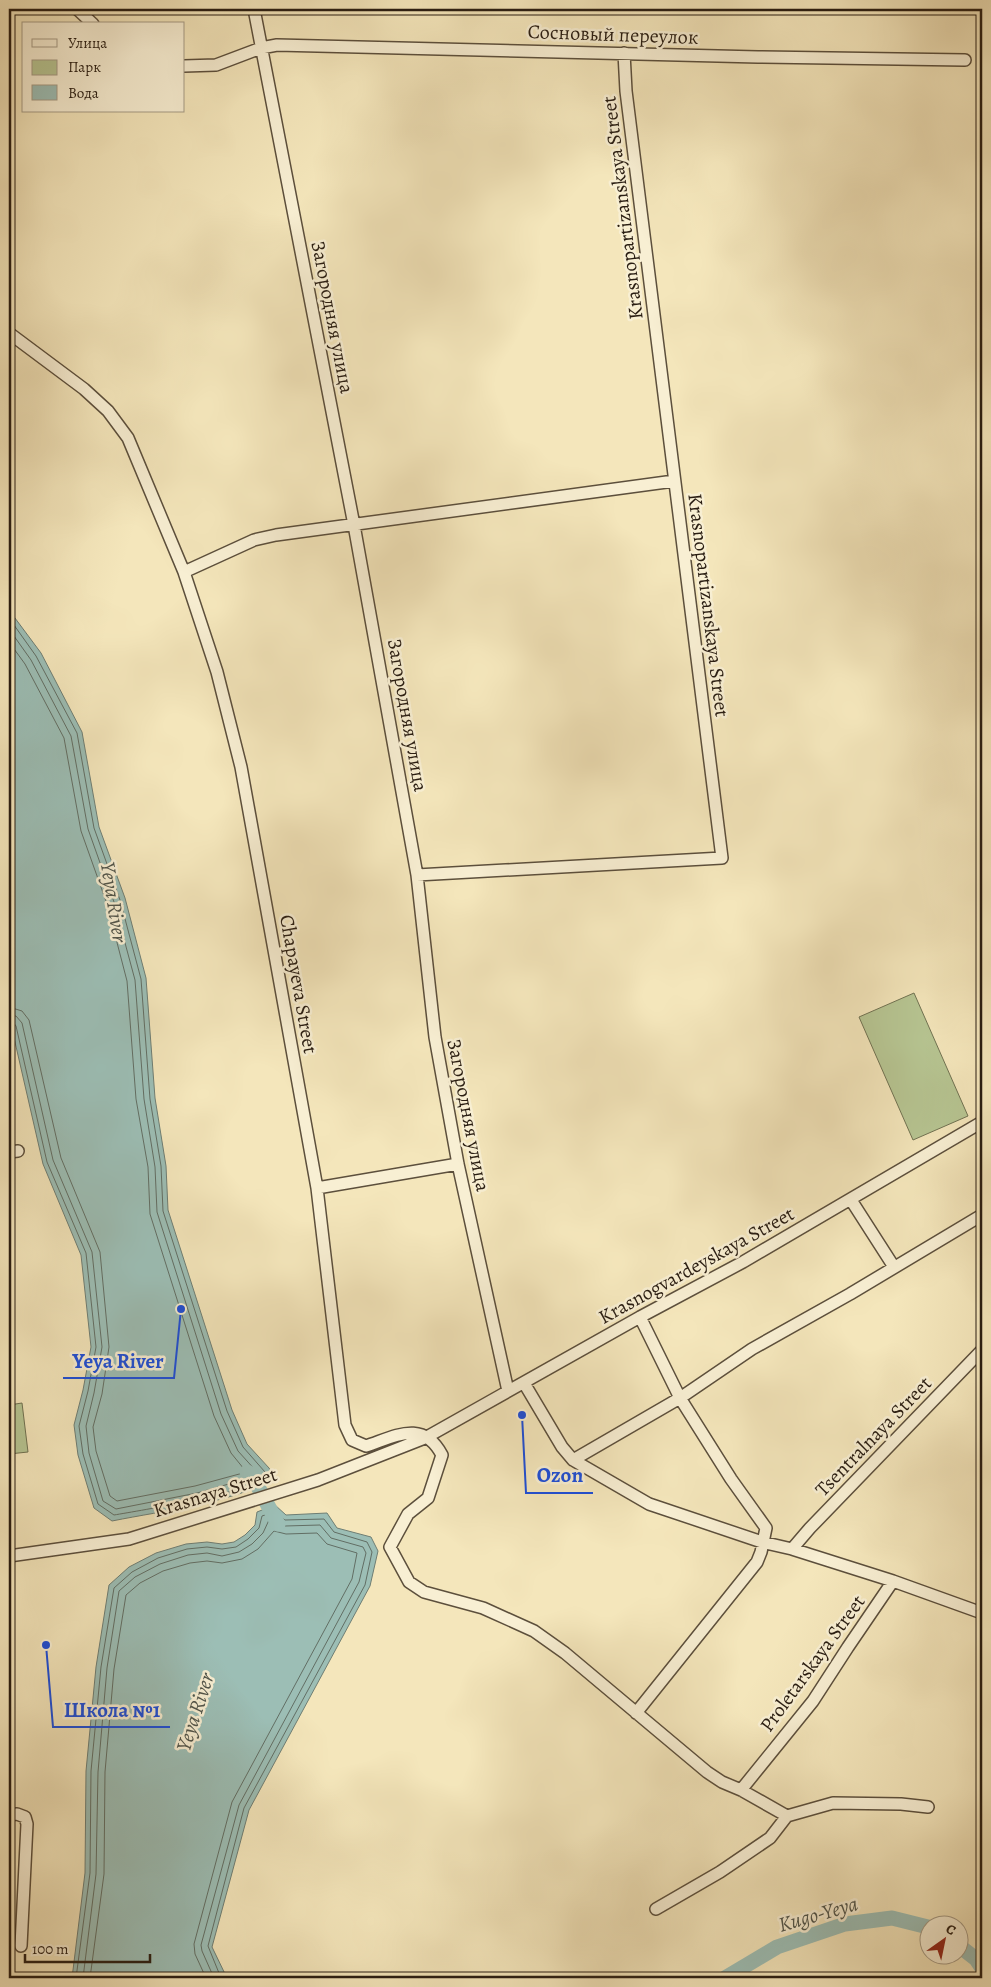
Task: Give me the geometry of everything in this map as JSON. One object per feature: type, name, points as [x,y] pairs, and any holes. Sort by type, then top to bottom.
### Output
[{"type":"street","points":[[77,9],[91,22]]},
{"type":"street","name":"Загородняя улица","points":[[254,9],[354,525],[417,875],[435,1037],[458,1164],[508,1391]]},
{"type":"street","name":"Сосновый переулок","points":[[261,48],[314,46],[965,60]]},
{"type":"street","points":[[185,66],[216,65],[261,48]]},
{"type":"street","name":"Krasnopartizanskaya Street","points":[[417,875],[722,858],[626,91],[624,54]]},
{"type":"street","name":"Chapayeva Street","points":[[9,333],[84,389],[108,411],[128,438],[184,572],[217,672],[241,767],[317,1188],[345,1425],[352,1440],[366,1446],[405,1432],[417,1433],[425,1438]]},
{"type":"street","points":[[184,572],[254,540],[674,481]]},
{"type":"street","name":"Krasnogvardeyskaya Street","points":[[425,1438],[640,1317],[743,1262],[982,1122]]},
{"type":"street","points":[[317,1188],[458,1164]]},
{"type":"street","points":[[851,1200],[894,1267]]},
{"type":"street","points":[[573,1460],[680,1398],[752,1349],[850,1294],[982,1215]]},
{"type":"street","points":[[636,1712],[757,1562],[766,1528],[731,1479],[680,1398],[640,1317]]},
{"type":"street","name":"Tsentralnaya Street","points":[[792,1549],[982,1350]]},
{"type":"street","points":[[524,1383],[562,1447],[573,1460],[649,1504],[762,1542],[792,1549],[893,1581],[982,1613]]},
{"type":"street","points":[[425,1438],[436,1443],[442,1455],[428,1498],[408,1514],[390,1547],[409,1582],[424,1592],[483,1608],[534,1631],[565,1653],[707,1772],[722,1782],[741,1790],[787,1816]]},
{"type":"street","name":"Krasnaya Street","points":[[9,1556],[90,1546],[129,1538],[318,1480],[425,1438]]},
{"type":"street","name":"Proletarskaya Street","points":[[741,1790],[813,1701],[893,1581]]},
{"type":"street","points":[[656,1909],[720,1872],[770,1838],[787,1816],[833,1803],[901,1804],[928,1807]]},
{"type":"street","points":[[9,1815],[17,1814],[25,1817],[27,1824],[21,1946]]},
{"type":"green space","points":[[914,993],[968,1116],[913,1140],[859,1017]]},
{"type":"green space","points":[[22,1403],[28,1452],[9,1454],[9,1405]]},
{"type":"water","points":[[9,610],[41,653],[82,732],[99,827],[125,898],[146,978],[155,1098],[166,1166],[168,1210],[232,1410],[247,1444],[269,1468],[276,1479],[237,1495],[112,1521],[94,1508],[78,1455],[74,1425],[91,1347],[81,1255],[43,1164],[9,1016]]},
{"type":"water","points":[[275,1505],[286,1515],[327,1513],[337,1528],[371,1537],[378,1551],[370,1586],[249,1810],[212,1947],[227,1978],[72,1978],[85,1873],[86,1771],[96,1667],[109,1585],[129,1567],[156,1553],[186,1544],[234,1542],[255,1525],[257,1512]]},
{"type":"waterway","name":"Yeya River","points":[[247,1472],[251,1474],[278,1524]]},
{"type":"waterway","name":"Kugo-Yeya","points":[[725,1978],[777,1947],[845,1924],[892,1918],[918,1924]]},
{"type":"waterway","name":"Kugo-Yeya","points":[[968,1953],[976,1959],[982,1968]]},
{"type":"place","name":"Yeya River","points":[[181,1309]]},
{"type":"place","name":"Ozon","points":[[522,1415]]},
{"type":"place","name":"Школа №1","points":[[46,1645]]}]
